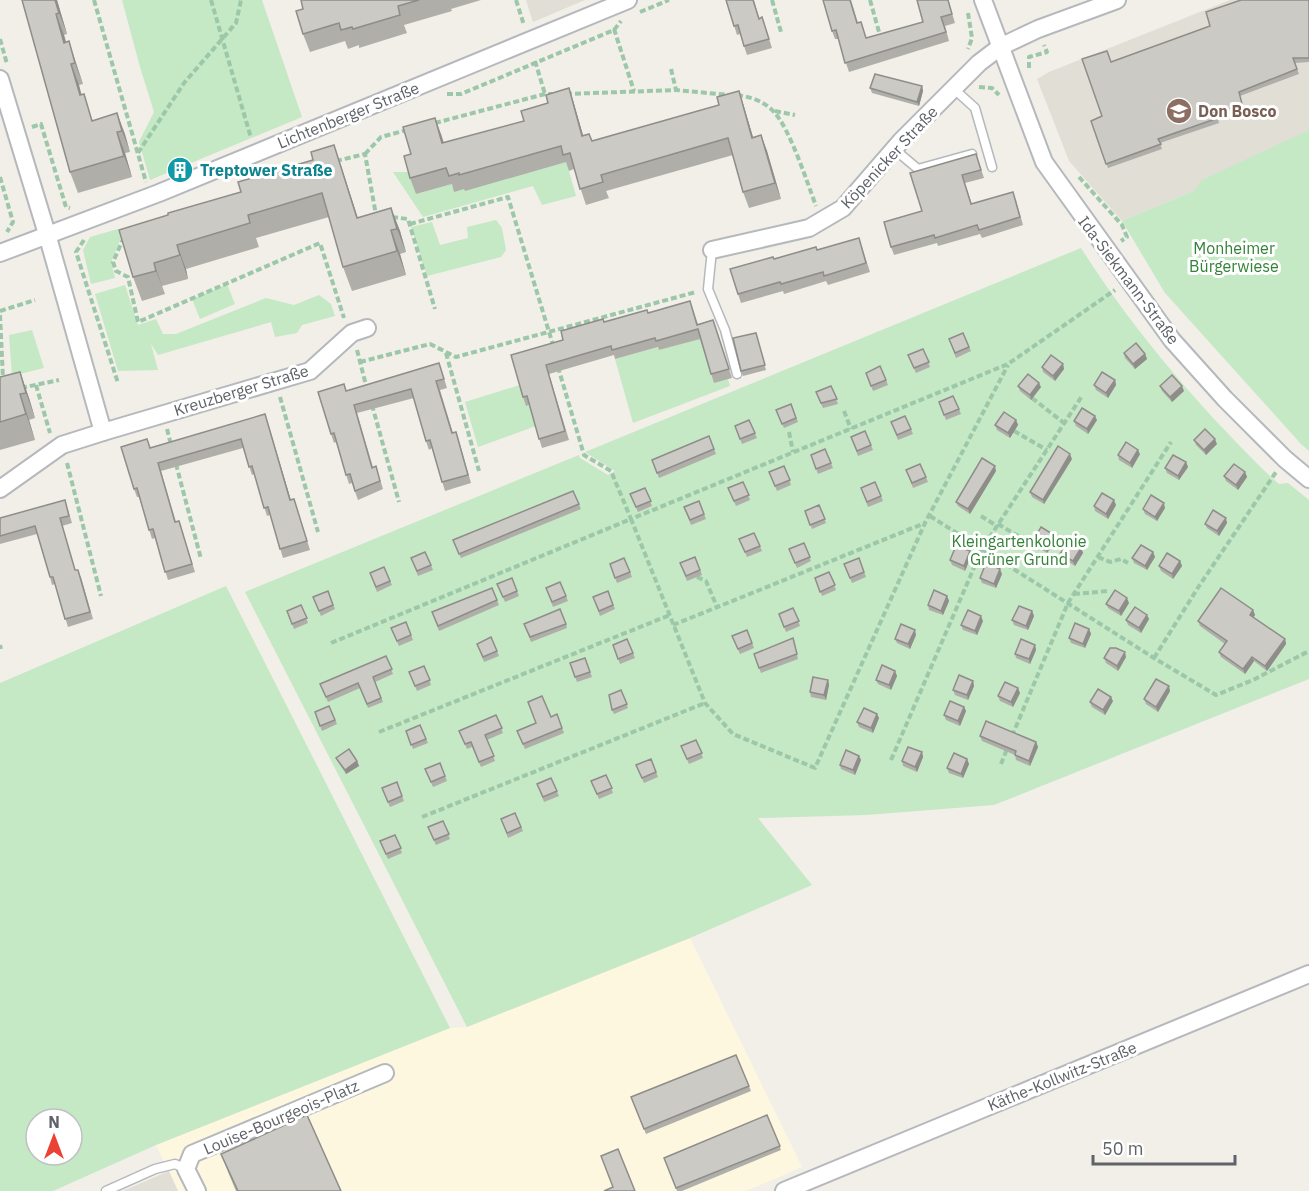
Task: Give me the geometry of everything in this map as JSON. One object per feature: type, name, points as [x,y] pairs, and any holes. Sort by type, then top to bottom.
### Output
[{"type":"street","name":"Lichtenberger Straße","points":[[0,253],[150,197],[628,0]]},
{"type":"street","name":"Köpenicker Straße","points":[[712,250],[809,228],[843,208],[894,149],[979,63],[1000,47],[1038,29],[1117,0]]},
{"type":"street","points":[[983,4],[1000,47]]},
{"type":"street","name":"Ida-Siekmann-Straße","points":[[1000,47],[1044,162],[1106,250],[1172,340],[1225,399],[1285,459],[1309,479]]},
{"type":"street","points":[[0,489],[59,448],[103,432],[4,73]]},
{"type":"street","name":"Kreuzberger Straße","points":[[103,432],[310,371],[359,331]]},
{"type":"street","name":"Käthe-Kollwitz-Straße","points":[[784,1191],[1309,974]]},
{"type":"street","name":"Louise-Bourgeois-Platz","points":[[197,1191],[186,1169],[192,1154],[385,1073]]},
{"type":"lane","points":[[954,88],[975,108],[992,166]]},
{"type":"lane","points":[[894,149],[918,169],[972,154]]},
{"type":"lane","points":[[712,250],[708,288],[725,330],[737,374]]},
{"type":"lane","name":"Louise-Bourgeois-Platz","points":[[106,1191],[155,1169],[176,1164],[186,1169]]},
{"type":"path","points":[[94,0],[150,197]]},
{"type":"path","points":[[211,0],[255,153]]},
{"type":"path","points":[[138,153],[184,83],[236,23],[241,0]]},
{"type":"path","points":[[772,0],[781,32]]},
{"type":"path","points":[[870,0],[881,42]]},
{"type":"path","points":[[966,57],[972,38],[968,13],[983,4]]},
{"type":"path","points":[[608,9],[634,91]]},
{"type":"path","points":[[0,39],[4,73]]},
{"type":"path","points":[[671,69],[676,90]]},
{"type":"path","points":[[425,126],[544,94],[634,91],[676,90],[753,97],[774,111],[795,116]]},
{"type":"path","points":[[774,111],[785,129],[822,220]]},
{"type":"path","points":[[26,128],[40,124],[66,207],[78,210]]},
{"type":"path","points":[[334,162],[365,154],[381,137],[414,128]]},
{"type":"path","points":[[365,154],[377,216]]},
{"type":"path","points":[[1076,175],[1122,225],[1127,237],[1106,250]]},
{"type":"path","points":[[410,224],[508,197],[550,330],[554,352]]},
{"type":"path","points":[[114,210],[124,238],[113,262],[116,271],[128,277],[138,322],[320,243],[341,312],[359,331],[360,362],[368,392]]},
{"type":"path","points":[[387,217],[408,219],[435,309]]},
{"type":"path","points":[[124,238],[135,234]]},
{"type":"path","points":[[86,236],[76,252],[118,383]]},
{"type":"path","points":[[331,643],[1008,364],[1116,289],[1110,281]]},
{"type":"path","points":[[360,362],[430,344],[456,357],[708,288]]},
{"type":"path","points":[[3,381],[0,316],[35,300]]},
{"type":"path","points":[[446,352],[479,471]]},
{"type":"path","points":[[557,362],[584,455],[611,471],[705,703],[733,734],[815,768],[926,523],[1008,364]]},
{"type":"path","points":[[14,390],[59,380]]},
{"type":"path","points":[[275,381],[318,532]]},
{"type":"path","points":[[36,385],[59,448],[101,596]]},
{"type":"path","points":[[891,760],[982,549],[1082,396]]},
{"type":"path","points":[[1032,399],[1064,423]]},
{"type":"path","points":[[371,403],[399,502]]},
{"type":"path","points":[[844,411],[851,429]]},
{"type":"path","points":[[163,414],[172,448]]},
{"type":"path","points":[[1014,430],[1047,450]]},
{"type":"path","points":[[789,432],[794,452]]},
{"type":"path","points":[[1000,764],[1068,603],[1171,442]]},
{"type":"path","points":[[1154,658],[1199,586],[1285,459]]},
{"type":"path","points":[[175,460],[201,559]]},
{"type":"path","points":[[930,516],[1216,695],[1253,680],[1309,651]]},
{"type":"path","points":[[981,516],[1040,549]]},
{"type":"path","points":[[673,625],[926,523]]},
{"type":"path","points":[[1098,557],[1110,562],[1121,559],[1128,563]]},
{"type":"path","points":[[698,577],[706,581],[717,607]]},
{"type":"path","points":[[1073,594],[1107,591]]},
{"type":"path","points":[[379,732],[670,615]]},
{"type":"path","points":[[422,817],[705,703]]},
{"type":"shaded area","points":[[526,0],[585,0],[533,22]]},
{"type":"shaded area","name":"Don Bosco","points":[[1230,0],[1309,0],[1309,143],[1122,221],[1069,161],[1037,79],[1049,72]]},
{"type":"shaded area","points":[[690,938],[802,1167],[746,1191],[178,1191],[156,1145],[450,1028],[467,1027]]},
{"type":"shaded area","points":[[169,1171],[178,1191],[123,1191]]},
{"type":"green space","points":[[122,0],[262,0],[302,117],[150,180],[139,142],[154,112]]},
{"type":"green space","name":"Monheimer Bürgerwiese","points":[[1309,130],[1309,451],[1165,293],[1122,221],[1194,191],[1202,180]]},
{"type":"green space","points":[[564,153],[576,196],[542,205],[533,186],[423,217],[393,172],[409,172],[416,194],[452,184],[457,190]]},
{"type":"green space","points":[[496,220],[502,228],[506,250],[501,257],[427,276],[411,227],[432,222],[440,245],[468,238],[467,227]]},
{"type":"green space","points":[[118,229],[121,238],[111,262],[115,278],[91,284],[83,250],[90,237]]},
{"type":"green space","name":"Kleingartenkolonie Grüner Grund","points":[[1081,248],[1146,340],[1194,397],[1272,478],[1279,484],[1288,483],[1309,500],[1309,679],[994,805],[866,815],[758,818],[812,885],[690,938],[467,1027],[245,592],[579,455],[580,458],[608,475],[615,471],[585,452]]},
{"type":"green space","points":[[227,284],[235,304],[200,319],[192,299]]},
{"type":"green space","points":[[125,285],[138,325],[156,319],[163,334],[176,334],[266,298],[294,305],[319,295],[331,304],[335,316],[302,325],[297,333],[275,337],[271,322],[158,355],[151,344],[158,370],[118,371],[95,294]]},
{"type":"green space","points":[[32,330],[44,368],[12,376],[9,335]]},
{"type":"green space","points":[[701,338],[728,379],[730,386],[633,423],[615,359]]},
{"type":"green space","points":[[520,385],[527,406],[530,405],[536,426],[478,447],[465,402]]},
{"type":"green space","points":[[226,586],[450,1028],[156,1145],[53,1191],[0,1191],[0,683]]},
{"type":"building","points":[[22,0],[55,0],[59,13],[56,14],[64,43],[69,41],[75,63],[71,64],[80,95],[84,94],[92,121],[117,113],[122,131],[117,132],[124,156],[70,172]]},
{"type":"building","points":[[301,0],[419,0],[398,6],[400,15],[353,29],[352,27],[341,30],[339,23],[303,34],[296,11],[303,9]]},
{"type":"building","points":[[726,0],[753,0],[759,19],[762,17],[769,39],[744,46],[738,25],[734,26]]},
{"type":"building","points":[[823,0],[850,0],[857,23],[861,22],[866,38],[923,22],[917,0],[948,0],[952,14],[941,17],[946,32],[845,63],[836,30],[832,31]]},
{"type":"building","points":[[1241,0],[1309,0],[1309,58],[1293,58],[1297,69],[1239,92],[1242,104],[1216,113],[1218,118],[1158,139],[1161,144],[1106,164],[1091,121],[1102,116],[1082,59],[1107,51],[1111,62],[1210,26],[1206,12]]},
{"type":"building","points":[[875,74],[922,86],[917,102],[870,88]]},
{"type":"building","points":[[569,88],[582,136],[589,134],[592,141],[719,105],[717,97],[739,91],[752,138],[761,135],[775,183],[743,192],[728,138],[601,175],[603,182],[580,189],[570,153],[563,155],[561,146],[459,175],[459,173],[449,176],[446,168],[410,178],[404,156],[411,154],[403,127],[435,118],[442,143],[524,121],[521,111],[548,103],[546,95]]},
{"type":"building","points":[[334,145],[357,218],[391,208],[397,229],[391,230],[397,251],[343,267],[322,193],[248,215],[250,223],[177,245],[180,255],[154,263],[156,271],[133,277],[119,230],[241,192],[238,182],[313,160],[311,152]]},
{"type":"building","points":[[976,154],[981,170],[962,175],[971,204],[1013,192],[1020,217],[979,230],[977,225],[935,238],[934,235],[891,247],[884,222],[922,211],[910,173]]},
{"type":"building","points":[[859,238],[866,263],[824,276],[823,272],[738,294],[730,269],[816,247],[817,250]]},
{"type":"building","points":[[690,301],[697,325],[713,320],[729,369],[711,374],[698,329],[612,350],[611,346],[546,365],[565,431],[539,439],[527,396],[523,397],[511,355],[563,340],[561,331],[603,319],[604,322],[647,310],[648,313]]},
{"type":"building","points":[[756,333],[765,365],[741,371],[733,338]]},
{"type":"building","points":[[963,333],[969,347],[955,353],[949,339]]},
{"type":"building","points":[[1136,343],[1145,354],[1133,364],[1124,353]]},
{"type":"building","points":[[923,349],[929,362],[914,368],[908,355]]},
{"type":"building","points":[[1051,355],[1063,364],[1053,376],[1042,367]]},
{"type":"building","points":[[439,363],[444,379],[436,381],[452,433],[456,432],[468,475],[442,482],[430,440],[426,441],[411,389],[354,405],[372,468],[376,466],[380,481],[355,491],[350,474],[346,475],[334,433],[331,434],[318,392],[344,384],[346,391]]},
{"type":"building","points":[[880,366],[886,380],[871,386],[866,373]]},
{"type":"building","points":[[20,372],[26,393],[20,394],[26,414],[0,422],[0,377]]},
{"type":"building","points":[[1102,372],[1115,380],[1106,393],[1094,385]]},
{"type":"building","points":[[1028,374],[1039,383],[1030,395],[1018,386]]},
{"type":"building","points":[[1172,375],[1182,386],[1170,397],[1160,386]]},
{"type":"building","points":[[831,386],[837,399],[821,403],[816,392]]},
{"type":"building","points":[[953,396],[959,409],[944,415],[939,402]]},
{"type":"building","points":[[791,404],[796,418],[782,424],[776,410]]},
{"type":"building","points":[[1082,408],[1095,416],[1087,429],[1074,421]]},
{"type":"building","points":[[1004,412],[1016,420],[1008,433],[995,425]]},
{"type":"building","points":[[265,414],[290,500],[294,499],[307,541],[280,549],[268,507],[264,508],[252,466],[249,467],[241,439],[158,463],[175,522],[179,521],[192,564],[165,572],[153,529],[149,530],[137,488],[134,489],[121,447],[147,439],[150,448]]},
{"type":"building","points":[[905,416],[911,429],[897,435],[891,422]]},
{"type":"building","points":[[749,420],[755,433],[740,439],[735,426]]},
{"type":"building","points":[[1205,429],[1215,439],[1204,450],[1194,440]]},
{"type":"building","points":[[865,431],[871,445],[857,451],[851,437]]},
{"type":"building","points":[[709,436],[714,449],[657,473],[652,460]]},
{"type":"building","points":[[1126,442],[1138,450],[1130,463],[1118,455]]},
{"type":"building","points":[[1058,446],[1070,454],[1043,500],[1030,492]]},
{"type":"building","points":[[825,449],[831,463],[816,469],[811,455]]},
{"type":"building","points":[[1173,455],[1186,462],[1178,476],[1165,468]]},
{"type":"building","points":[[982,458],[995,466],[968,509],[956,502]]},
{"type":"building","points":[[920,464],[926,477],[912,483],[906,470]]},
{"type":"building","points":[[1234,464],[1245,472],[1236,485],[1224,476]]},
{"type":"building","points":[[784,466],[790,480],[775,486],[769,472]]},
{"type":"building","points":[[743,482],[749,495],[734,501],[728,488]]},
{"type":"building","points":[[875,482],[881,496],[867,502],[861,488]]},
{"type":"building","points":[[645,488],[651,501],[636,507],[630,494]]},
{"type":"building","points":[[573,491],[579,504],[459,554],[453,540]]},
{"type":"building","points":[[1102,493],[1114,500],[1106,514],[1094,506]]},
{"type":"building","points":[[1151,495],[1164,503],[1155,517],[1143,509]]},
{"type":"building","points":[[65,500],[69,516],[60,518],[90,612],[65,619],[35,526],[0,536],[0,518]]},
{"type":"building","points":[[699,501],[704,514],[690,520],[684,507]]},
{"type":"building","points":[[819,505],[825,519],[810,525],[805,511]]},
{"type":"building","points":[[1213,510],[1226,518],[1217,531],[1205,524]]},
{"type":"building","points":[[1041,527],[1054,535],[1046,548],[1033,541]]},
{"type":"building","points":[[754,533],[760,546],[745,552],[739,539]]},
{"type":"building","points":[[1069,540],[1081,548],[1073,561],[1060,554]]},
{"type":"building","points":[[804,543],[810,557],[795,563],[789,549]]},
{"type":"building","points":[[1141,545],[1153,552],[1145,566],[1132,558]]},
{"type":"building","points":[[956,546],[970,551],[964,566],[950,560]]},
{"type":"building","points":[[425,552],[431,565],[417,571],[411,558]]},
{"type":"building","points":[[1167,553],[1180,561],[1172,574],[1159,566]]},
{"type":"building","points":[[695,557],[700,570],[686,576],[680,563]]},
{"type":"building","points":[[624,558],[630,572],[615,578],[610,564]]},
{"type":"building","points":[[859,558],[864,572],[850,578],[844,564]]},
{"type":"building","points":[[986,563],[1000,569],[994,584],[980,578]]},
{"type":"building","points":[[384,567],[390,581],[376,587],[370,573]]},
{"type":"building","points":[[829,572],[835,585],[820,592],[815,578]]},
{"type":"building","points":[[512,578],[517,591],[503,597],[497,584]]},
{"type":"building","points":[[560,582],[566,596],[552,602],[546,588]]},
{"type":"building","points":[[492,588],[497,600],[438,626],[432,612]]},
{"type":"building","points":[[1221,588],[1253,610],[1250,615],[1285,639],[1265,666],[1252,657],[1243,669],[1219,652],[1227,641],[1198,621]]},
{"type":"building","points":[[934,590],[947,596],[941,611],[928,605]]},
{"type":"building","points":[[1115,590],[1127,598],[1119,611],[1106,604]]},
{"type":"building","points":[[328,591],[333,605],[319,611],[313,597]]},
{"type":"building","points":[[608,591],[613,605],[599,611],[593,597]]},
{"type":"building","points":[[301,605],[307,618],[292,624],[287,611]]},
{"type":"building","points":[[1019,606],[1032,611],[1026,626],[1012,620]]},
{"type":"building","points":[[1135,607],[1147,615],[1139,628],[1126,620]]},
{"type":"building","points":[[793,608],[799,621],[784,627],[779,614]]},
{"type":"building","points":[[560,609],[566,624],[530,637],[524,624]]},
{"type":"building","points":[[968,610],[981,616],[975,631],[961,625]]},
{"type":"building","points":[[406,622],[411,635],[397,641],[391,628]]},
{"type":"building","points":[[1075,623],[1089,629],[1083,644],[1069,638]]},
{"type":"building","points":[[901,624],[915,630],[908,644],[895,639]]},
{"type":"building","points":[[747,630],[752,643],[738,649],[732,636]]},
{"type":"building","points":[[491,637],[497,651],[483,657],[477,644]]},
{"type":"building","points":[[793,638],[797,654],[759,668],[754,654]]},
{"type":"building","points":[[627,639],[633,653],[618,659],[613,645]]},
{"type":"building","points":[[1021,639],[1035,645],[1029,659],[1015,654]]},
{"type":"building","points":[[1110,648],[1125,652],[1117,666],[1104,658]]},
{"type":"building","points":[[386,656],[392,669],[373,677],[381,698],[367,704],[358,683],[326,697],[320,684]]},
{"type":"building","points":[[585,658],[590,672],[575,677],[570,663]]},
{"type":"building","points":[[882,665],[895,671],[889,685],[876,680]]},
{"type":"building","points":[[424,666],[430,680],[415,686],[409,672]]},
{"type":"building","points":[[959,675],[973,681],[967,695],[953,690]]},
{"type":"building","points":[[813,677],[828,680],[824,695],[810,692]]},
{"type":"building","points":[[1156,679],[1169,686],[1156,707],[1144,699]]},
{"type":"building","points":[[1005,682],[1018,688],[1011,702],[998,696]]},
{"type":"building","points":[[1098,689],[1111,697],[1103,710],[1090,702]]},
{"type":"building","points":[[621,690],[627,704],[612,710],[609,695]]},
{"type":"building","points":[[542,696],[551,717],[557,714],[562,728],[523,744],[517,731],[536,723],[528,702]]},
{"type":"building","points":[[950,701],[964,707],[958,721],[944,715]]},
{"type":"building","points":[[329,706],[335,720],[320,726],[315,712]]},
{"type":"building","points":[[864,708],[877,714],[871,728],[857,722]]},
{"type":"building","points":[[496,715],[502,728],[485,735],[494,756],[479,762],[471,742],[465,744],[459,731]]},
{"type":"building","points":[[986,721],[1036,742],[1029,761],[1015,755],[1016,751],[980,736]]},
{"type":"building","points":[[420,725],[426,739],[411,745],[406,731]]},
{"type":"building","points":[[696,740],[702,753],[687,759],[681,746]]},
{"type":"building","points":[[908,747],[922,752],[915,767],[902,761]]},
{"type":"building","points":[[349,749],[357,761],[345,770],[336,758]]},
{"type":"building","points":[[846,750],[859,756],[853,770],[840,765]]},
{"type":"building","points":[[954,753],[967,759],[961,774],[947,768]]},
{"type":"building","points":[[651,759],[656,772],[642,778],[636,765]]},
{"type":"building","points":[[440,763],[445,776],[431,782],[425,769]]},
{"type":"building","points":[[606,775],[612,788],[597,794],[591,781]]},
{"type":"building","points":[[551,778],[557,791],[543,797],[537,784]]},
{"type":"building","points":[[397,782],[402,796],[388,802],[382,788]]},
{"type":"building","points":[[515,813],[521,827],[507,833],[501,819]]},
{"type":"building","points":[[443,821],[449,834],[434,840],[428,827]]},
{"type":"building","points":[[395,835],[401,848],[386,854],[380,841]]},
{"type":"building","points":[[736,1055],[749,1086],[644,1129],[631,1097]]},
{"type":"building","points":[[307,1115],[341,1191],[238,1191],[221,1154]]},
{"type":"building","points":[[767,1115],[780,1146],[676,1188],[664,1158]]},
{"type":"building","points":[[618,1149],[635,1191],[604,1191],[613,1187],[601,1156]]},
{"type":"place","name":"Don Bosco","points":[[1179,111]]},
{"type":"place","name":"Treptower Straße","points":[[180,170]]}]
